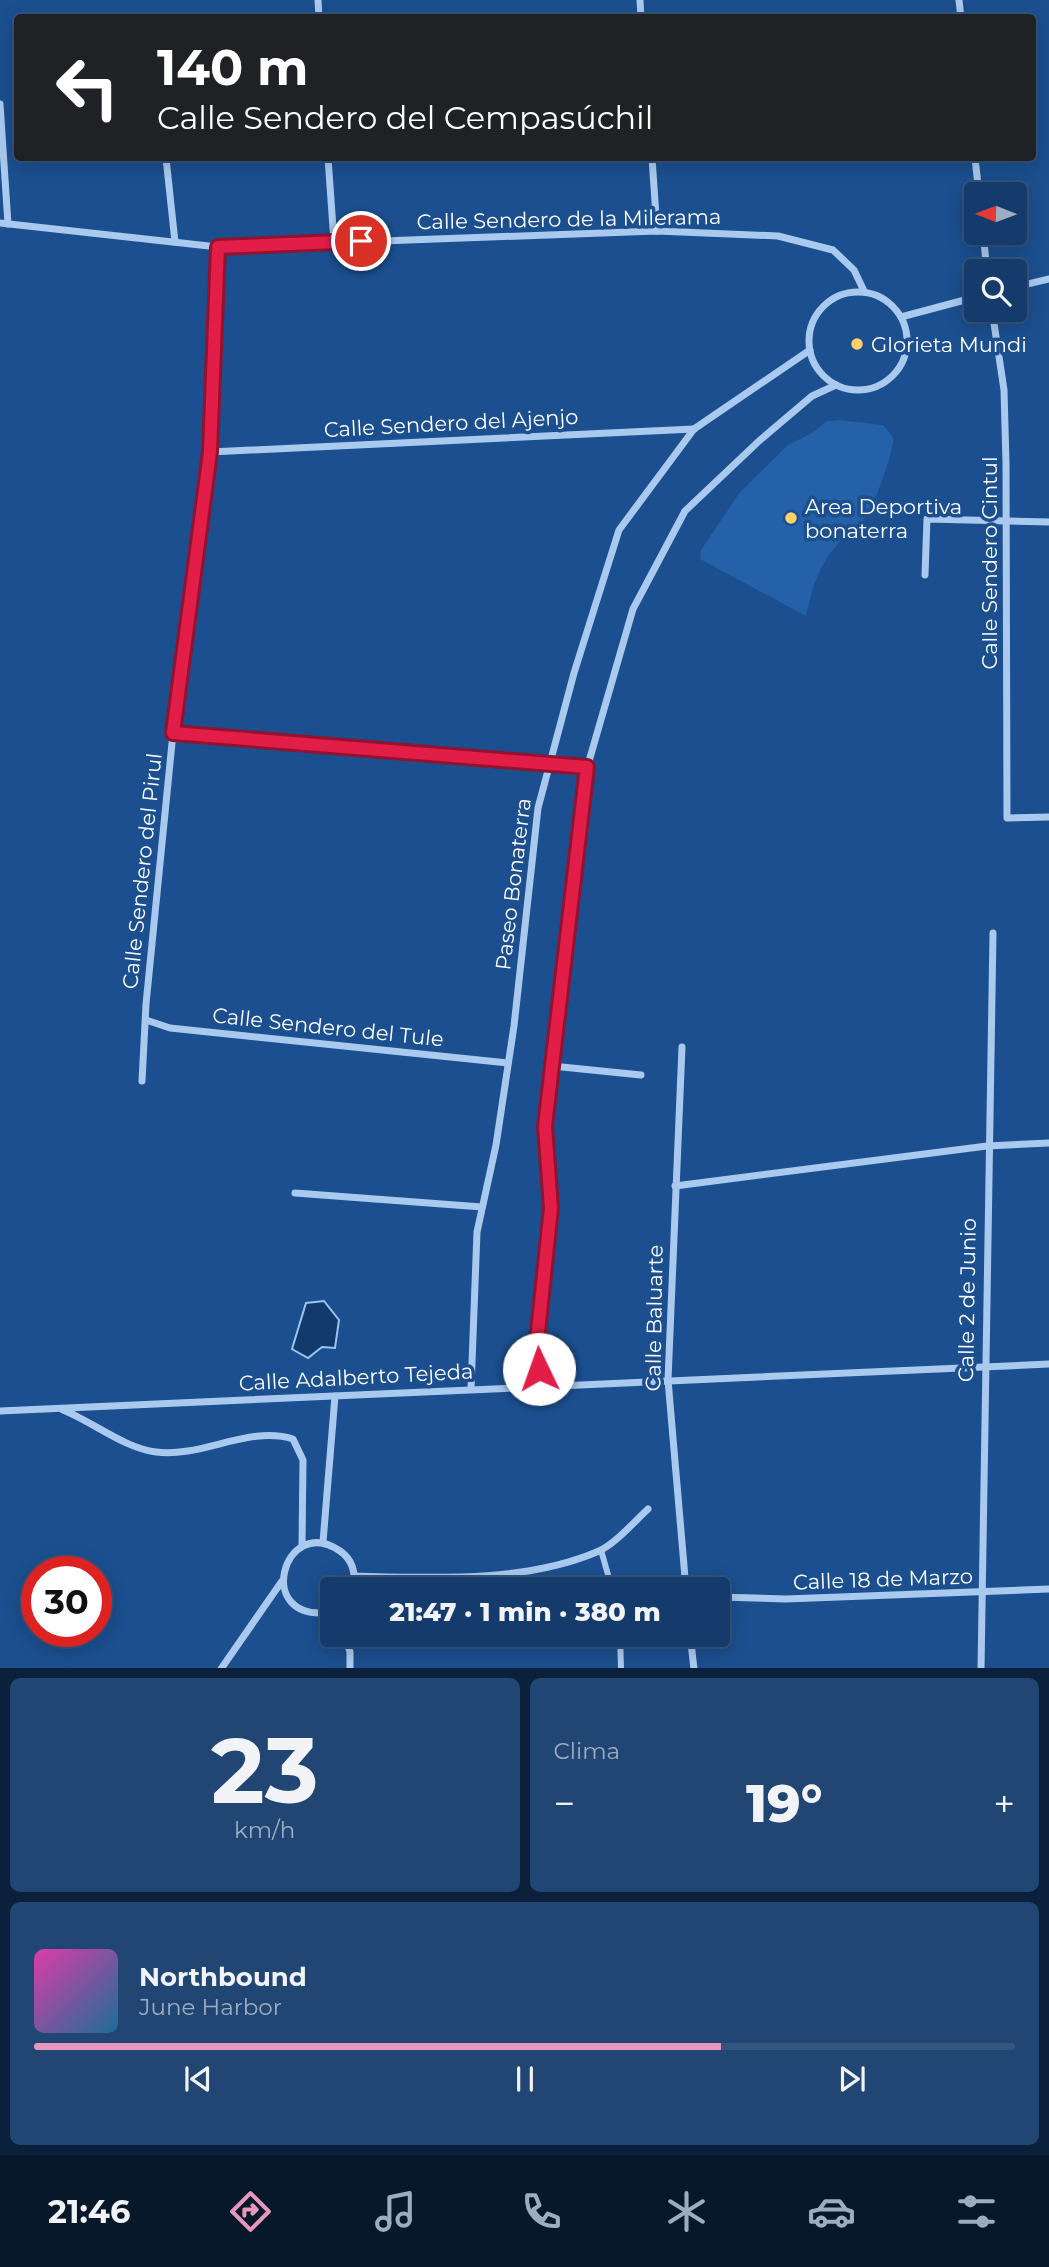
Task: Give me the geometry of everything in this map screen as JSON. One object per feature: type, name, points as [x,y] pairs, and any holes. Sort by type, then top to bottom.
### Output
[{"type":"street","points":[[0,104],[4,223]]},
{"type":"street","points":[[166,161],[175,242]]},
{"type":"street","points":[[328,161],[334,242]]},
{"type":"street","points":[[652,161],[657,231]]},
{"type":"street","points":[[975,161],[978,182]]},
{"type":"street","name":"Calle Sendero de la Milerama","points":[[4,223],[218,247],[657,231],[778,236],[833,250],[854,270],[864,291]]},
{"type":"street","name":"Calle Sendero del Pirul","points":[[142,1081],[173,733],[210,452],[218,247]]},
{"type":"street","points":[[1027,284],[1049,279]]},
{"type":"street","points":[[864,291],[892,304],[901,317],[907,342],[901,365],[884,383],[860,390],[836,385],[819,371],[810,350],[810,327],[822,307],[841,294],[864,291]]},
{"type":"street","points":[[901,317],[964,300]]},
{"type":"street","name":"Calle Sendero Cintul","points":[[994,322],[1004,390],[1007,818],[1049,817]]},
{"type":"street","name":"Paseo Bonaterra","points":[[471,1390],[477,1232],[508,1063],[538,808],[574,673],[619,530],[694,429],[810,350]]},
{"type":"street","points":[[542,1387],[536,1351],[551,1208],[545,1126],[552,1066],[587,767],[633,609],[685,511],[759,441],[812,396],[836,385]]},
{"type":"street","name":"Calle Sendero del Ajenjo","points":[[210,452],[694,429]]},
{"type":"street","points":[[925,575],[927,519],[1049,522]]},
{"type":"street","points":[[173,733],[587,767]]},
{"type":"street","name":"Calle 2 de Junio","points":[[981,1668],[987,1146],[993,933]]},
{"type":"street","name":"Calle Sendero del Tule","points":[[146,1020],[170,1028],[508,1063]]},
{"type":"street","name":"Calle Baluarte","points":[[682,1047],[668,1380],[685,1577]]},
{"type":"street","points":[[552,1066],[641,1075]]},
{"type":"street","points":[[675,1186],[987,1146],[1049,1143]]},
{"type":"street","points":[[295,1193],[482,1208]]},
{"type":"street","name":"Calle Adalberto Tejeda","points":[[0,1411],[1049,1364]]},
{"type":"street","points":[[323,1542],[335,1396]]},
{"type":"street","points":[[59,1408],[154,1452],[186,1453],[275,1433],[293,1439],[303,1460],[302,1546]]},
{"type":"street","points":[[221,1668],[282,1581],[287,1561],[302,1546],[323,1542],[347,1556],[355,1576],[440,1578],[530,1570],[601,1550],[648,1510]]},
{"type":"street","points":[[601,1550],[609,1577]]},
{"type":"street","points":[[282,1581],[291,1604],[312,1616],[320,1614]]},
{"type":"street","name":"Calle 18 de Marzo","points":[[730,1598],[786,1600],[1049,1589]]},
{"type":"street","points":[[348,1647],[350,1668]]},
{"type":"street","points":[[620,1647],[621,1668]]},
{"type":"street","points":[[692,1647],[694,1668]]},
{"type":"shaded area","name":"Area Deportiva bonaterra","points":[[827,421],[883,425],[893,438],[893,444],[870,510],[824,562],[814,584],[806,616],[700,559],[701,550],[740,492],[788,445],[812,433]]},
{"type":"shaded area","points":[[324,1301],[339,1320],[335,1348],[322,1347],[308,1358],[292,1349],[306,1303]]},
{"type":"place","name":"Glorieta Mundi","points":[[857,344]]},
{"type":"place","name":"Area Deportiva bonaterra","points":[[791,518]]},
{"type":"route","points":[[361,241],[218,247],[210,452],[173,733],[587,767],[545,1126],[551,1208],[536,1351],[539,1369]]}]
